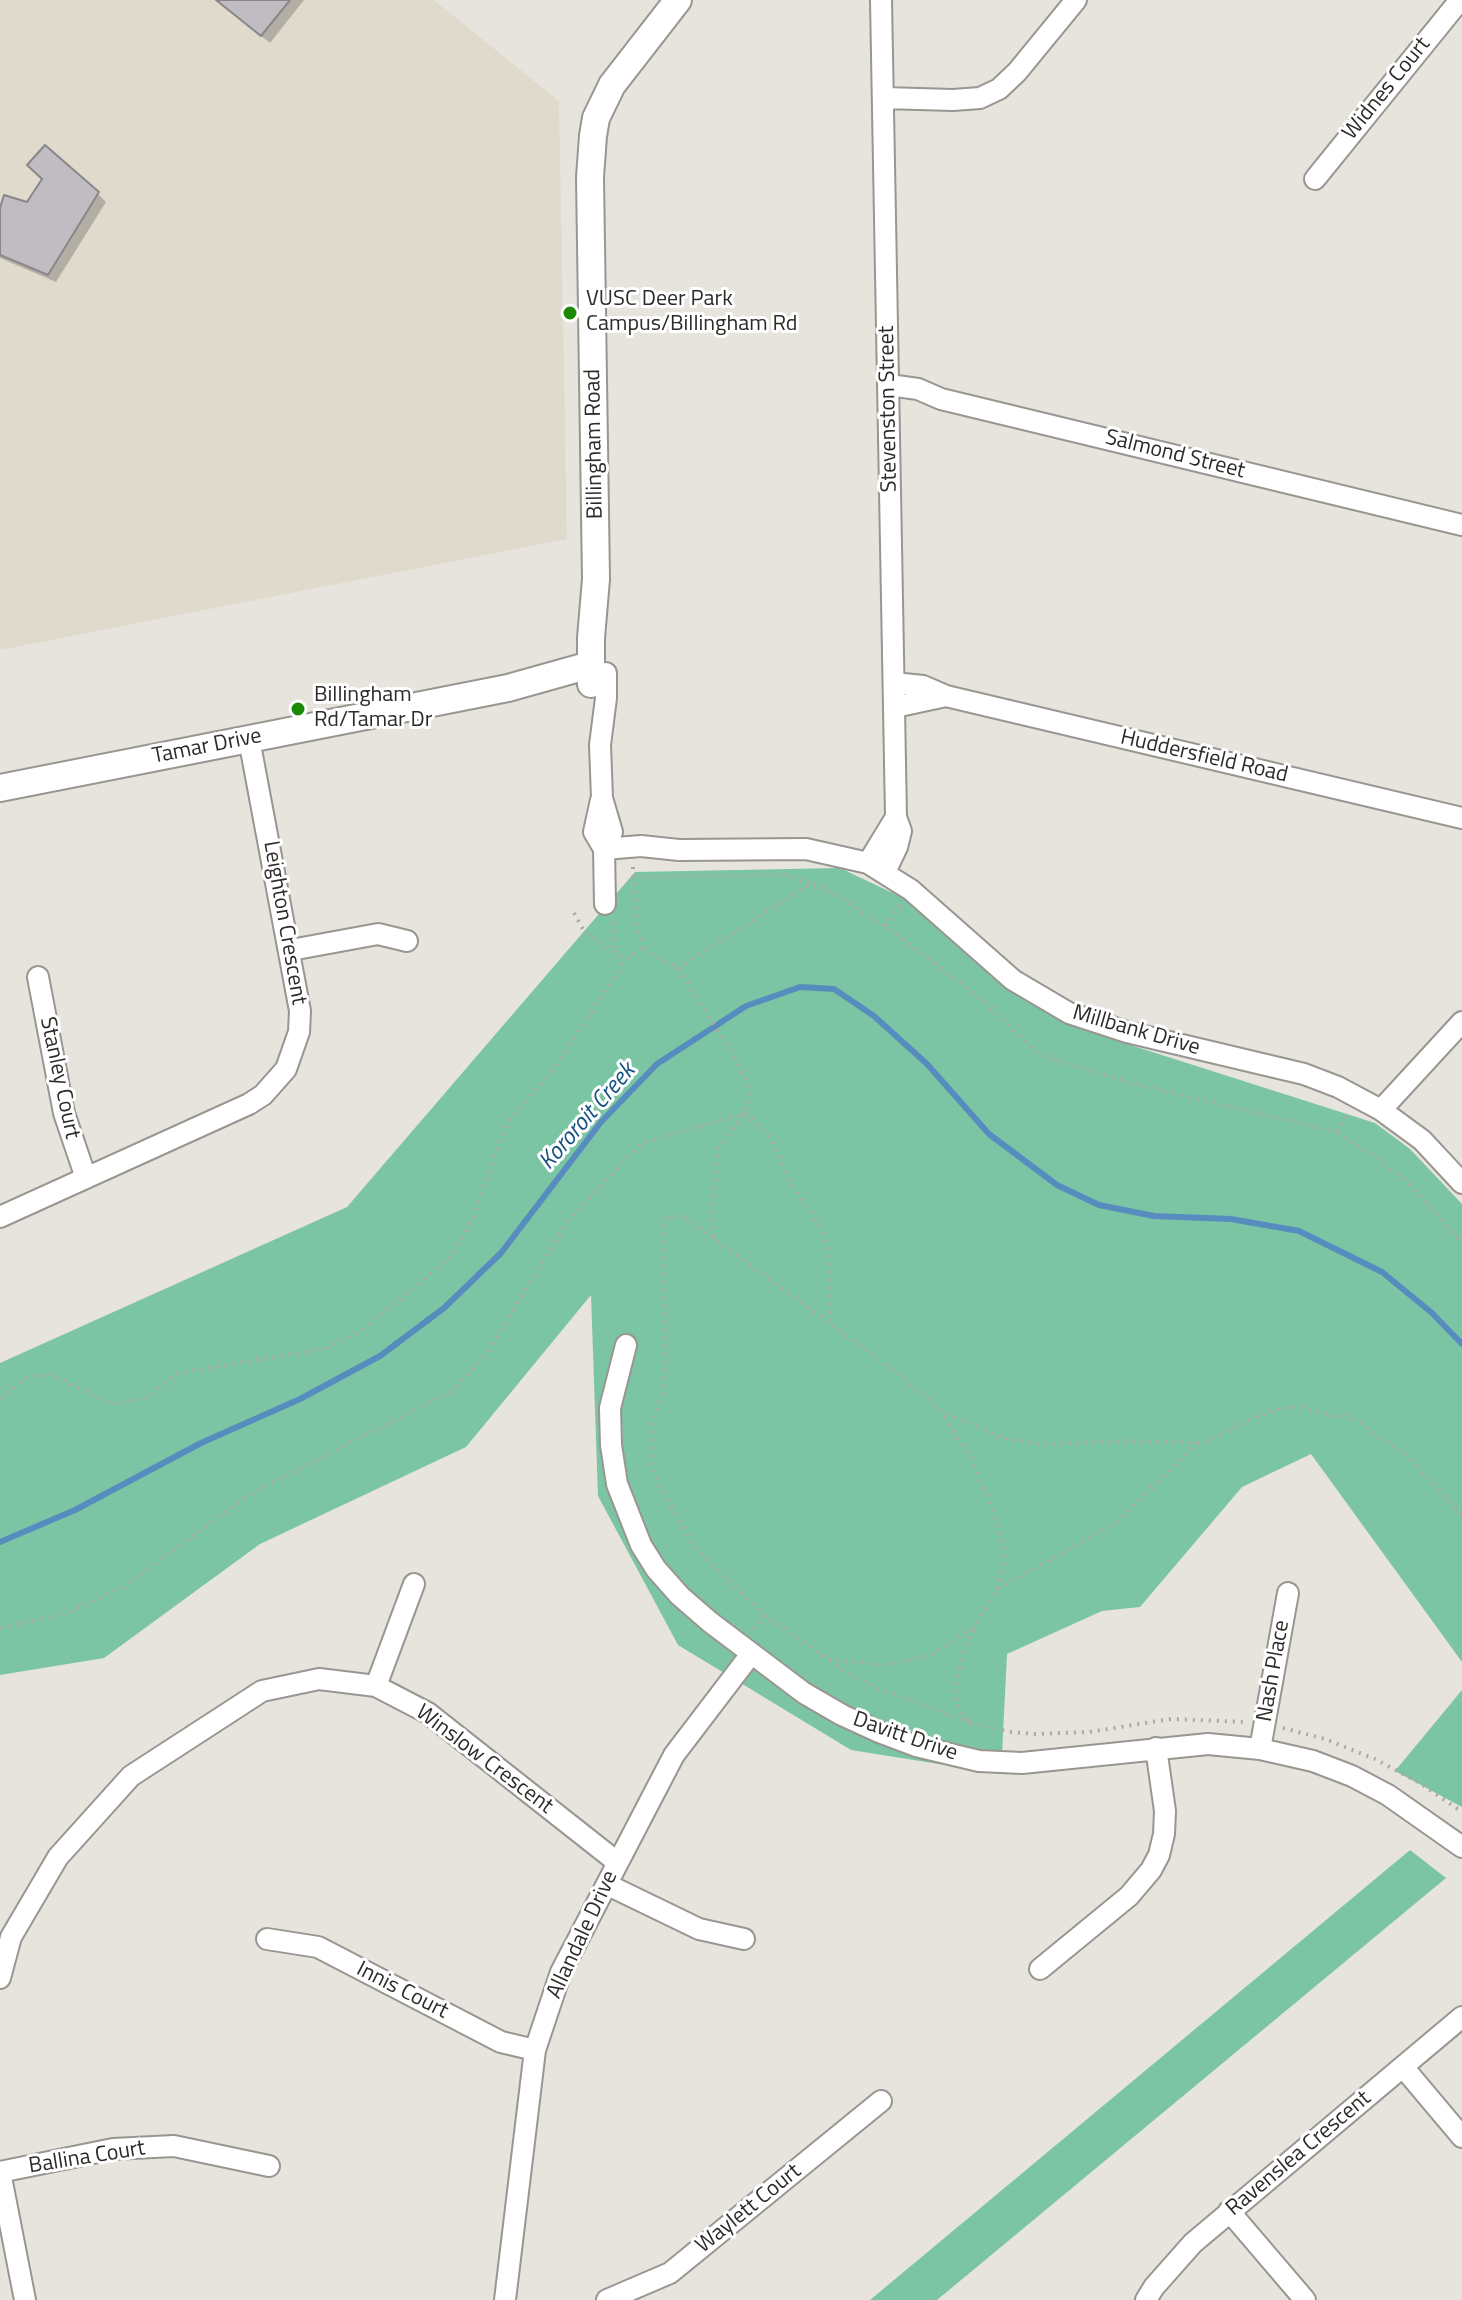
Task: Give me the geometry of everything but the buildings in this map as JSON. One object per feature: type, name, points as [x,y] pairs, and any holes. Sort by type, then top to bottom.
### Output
[{"type":"street","name":"Billingham Road","points":[[605,904],[604,855],[594,832],[602,798],[600,745],[606,698],[596,674],[590,177],[593,136],[596,118],[612,85],[678,0]]},
{"type":"street","name":"Stevenston Street","points":[[877,867],[896,817],[881,0]]},
{"type":"street","points":[[884,98],[980,98],[999,89],[1017,72],[1076,0]]},
{"type":"street","name":"Widnes Court","points":[[1315,179],[1460,0]]},
{"type":"street","name":"Salmond Street","points":[[889,385],[918,389],[941,399],[1462,525]]},
{"type":"street","points":[[889,407],[941,399]]},
{"type":"street","name":"Tamar Drive","points":[[0,788],[508,688],[596,674]]},
{"type":"street","name":"Huddersfield Road","points":[[894,683],[923,686],[946,696],[1462,818]]},
{"type":"street","name":"Huddersfield Road","points":[[895,707],[946,696]]},
{"type":"street","name":"Leighton Crescent","points":[[0,1217],[242,1108],[276,1083],[294,1051],[300,1011],[249,739]]},
{"type":"street","name":"Millbank Drive","points":[[604,855],[641,846],[679,850],[806,849],[877,867],[911,890],[1013,980],[1069,1013],[1127,1032],[1304,1074],[1352,1094],[1381,1110],[1422,1140],[1462,1183]]},
{"type":"street","points":[[291,950],[378,934],[407,941]]},
{"type":"street","name":"Stanley Court","points":[[38,977],[64,1113],[86,1178]]},
{"type":"street","points":[[1381,1110],[1462,1022]]},
{"type":"street","name":"Davitt Drive","points":[[626,1345],[610,1408],[611,1445],[617,1484],[641,1545],[656,1569],[690,1605],[804,1693],[879,1732],[949,1755],[979,1761],[1022,1763],[1208,1744],[1260,1749],[1313,1761],[1352,1776],[1388,1795],[1462,1847]]},
{"type":"street","points":[[376,1686],[414,1584]]},
{"type":"street","name":"Nash Place","points":[[1260,1749],[1288,1593]]},
{"type":"street","name":"Allandale Drive","points":[[504,2300],[535,2050],[561,1972],[674,1755],[751,1654]]},
{"type":"street","name":"Winslow Crescent","points":[[0,1978],[6,1935],[58,1857],[131,1776],[262,1691],[319,1679],[376,1686],[428,1713],[617,1862]]},
{"type":"street","points":[[1040,1969],[1129,1896],[1155,1862],[1164,1834],[1165,1811],[1156,1748]]},
{"type":"street","points":[[608,1885],[699,1929],[744,1939]]},
{"type":"street","name":"Innis Court","points":[[267,1939],[318,1947],[501,2042],[535,2050]]},
{"type":"street","name":"Ravenslea Crescent","points":[[1146,2300],[1175,2262],[1229,2211],[1462,2017]]},
{"type":"street","points":[[1403,2067],[1462,2137]]},
{"type":"street","name":"Waylett Court","points":[[607,2300],[670,2273],[881,2101]]},
{"type":"street","name":"Ballina Court","points":[[0,2172],[113,2149],[174,2146],[269,2166]]},
{"type":"street","points":[[0,2172],[25,2300]]},
{"type":"street","points":[[1229,2211],[1305,2300]]},
{"type":"path","points":[[633,865],[636,926],[644,946],[650,954],[678,968],[734,1056],[751,1092],[745,1113],[718,1149],[712,1207],[713,1238]]},
{"type":"path","points":[[633,877],[787,875],[839,895],[983,1000],[1036,1052],[1135,1084],[1337,1132],[1397,1174],[1462,1243]]},
{"type":"path","points":[[678,968],[811,884]]},
{"type":"path","points":[[885,926],[905,899]]},
{"type":"path","points":[[605,904],[613,914],[614,952]]},
{"type":"path","points":[[574,913],[584,931],[626,960]]},
{"type":"path","points":[[0,1398],[28,1377],[50,1374],[112,1404],[147,1398],[178,1373],[328,1348],[363,1329],[451,1257],[472,1219],[507,1122],[552,1071],[626,960],[644,946]]},
{"type":"path","points":[[1337,1132],[1351,1105]]},
{"type":"path","points":[[745,1113],[772,1140],[791,1184],[824,1232],[830,1269],[829,1322]]},
{"type":"path","points":[[0,1628],[67,1613],[121,1588],[250,1494],[452,1391],[485,1356],[569,1219],[642,1143],[745,1113]]},
{"type":"path","points":[[971,1723],[955,1700],[954,1685],[966,1646],[998,1589],[1005,1553],[991,1505],[970,1457],[941,1411],[899,1374],[683,1216],[663,1219],[666,1356],[663,1396],[650,1428],[652,1470],[693,1546],[765,1616],[827,1659],[880,1689],[971,1723],[1010,1732],[1059,1734]]},
{"type":"path","points":[[941,1411],[1003,1438],[1039,1444],[1131,1441],[1197,1443],[1282,1408],[1302,1407],[1338,1418],[1344,1413],[1410,1458],[1462,1515]]},
{"type":"path","points":[[998,1589],[1117,1522],[1197,1443]]},
{"type":"path","points":[[827,1659],[884,1665],[909,1662],[932,1655],[976,1625]]},
{"type":"path","points":[[1395,1771],[1420,1783],[1462,1812]]},
{"type":"shaded area","points":[[0,0],[434,0],[559,101],[567,539],[0,650]]},
{"type":"green space","points":[[840,868],[914,903],[1008,989],[1096,1034],[1375,1123],[1410,1149],[1462,1204],[1462,1662],[1311,1454],[1242,1487],[1140,1607],[1102,1611],[1007,1654],[1001,1774],[851,1750],[678,1645],[598,1496],[591,1295],[466,1447],[260,1544],[104,1658],[0,1675],[0,1363],[347,1207],[635,872]]},
{"type":"green space","points":[[1462,1690],[1462,1807],[1395,1771]]},
{"type":"green space","points":[[1410,1850],[1446,1878],[937,2300],[870,2300]]},
{"type":"waterway","name":"Kororoit Creek","points":[[0,1542],[75,1510],[201,1443],[300,1399],[380,1356],[444,1308],[501,1253],[601,1122],[657,1064],[746,1006],[800,987],[834,989],[874,1016],[927,1064],[989,1134],[1057,1185],[1099,1205],[1154,1216],[1231,1219],[1299,1231],[1382,1272],[1432,1313],[1462,1344]]},
{"type":"place","name":"VUSC Deer Park Campus/Billingham Rd","points":[[570,313]]},
{"type":"place","name":"Billingham Rd/Tamar Dr","points":[[298,709]]}]
